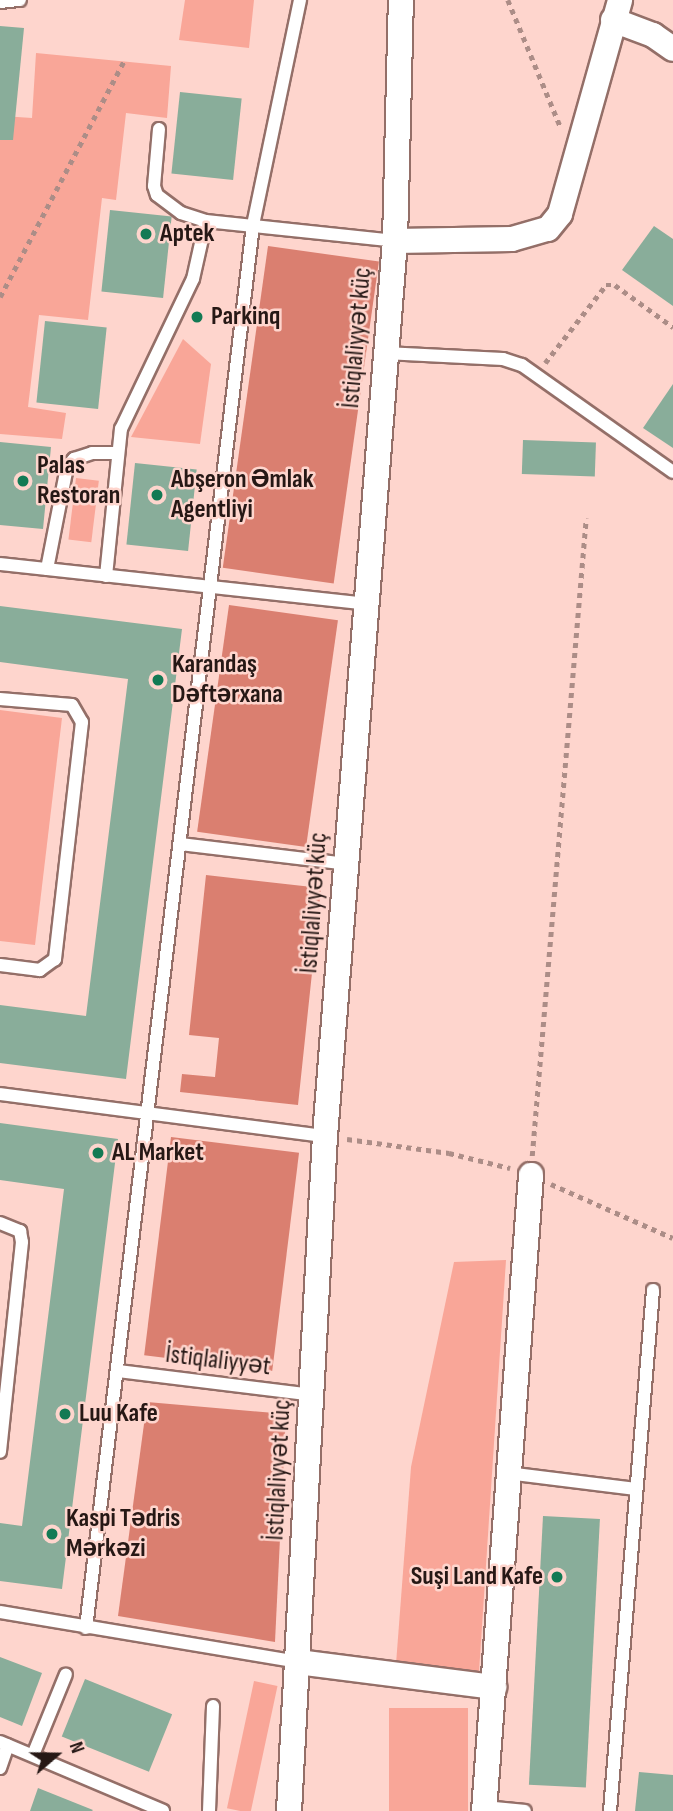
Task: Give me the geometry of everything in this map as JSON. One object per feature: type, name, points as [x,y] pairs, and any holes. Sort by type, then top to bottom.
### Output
[{"type":"street","name":"İstiqlaliyyət küç","points":[[289,1811],[325,1136],[395,241],[401,0]]},
{"type":"street","points":[[395,241],[535,236],[560,214],[617,10],[673,49]]},
{"type":"street","points":[[484,1809],[531,1175]]},
{"type":"street","points":[[298,1662],[494,1687]]},
{"type":"lane","points":[[0,2],[20,0]]},
{"type":"lane","points":[[86,1628],[150,1116],[253,225],[300,0]]},
{"type":"lane","points":[[159,129],[157,195],[181,213],[206,221],[395,241]]},
{"type":"lane","points":[[106,576],[118,453],[126,410],[193,279],[206,221]]},
{"type":"lane","points":[[385,353],[503,359],[536,375],[673,472]]},
{"type":"lane","points":[[47,569],[67,467],[74,459],[92,453],[118,453]]},
{"type":"lane","points":[[0,564],[366,604]]},
{"type":"lane","points":[[0,699],[72,705],[82,722],[55,959],[40,970],[0,965]]},
{"type":"lane","points":[[180,845],[347,864]]},
{"type":"lane","points":[[0,1094],[150,1116],[325,1136]]},
{"type":"lane","points":[[0,1223],[20,1231],[22,1242],[0,1452]]},
{"type":"lane","points":[[610,1811],[653,1290]]},
{"type":"lane","name":"İstiqlaliyyət","points":[[118,1371],[313,1395]]},
{"type":"lane","points":[[508,1473],[636,1489]]},
{"type":"lane","points":[[0,1612],[298,1662]]},
{"type":"lane","points":[[33,1755],[66,1674]]},
{"type":"lane","points":[[209,1811],[213,1706]]},
{"type":"lane","points":[[0,1768],[4,1744],[163,1811]]},
{"type":"lane","points":[[484,1809],[525,1811]]},
{"type":"path","points":[[508,0],[565,137],[578,149]]},
{"type":"path","points":[[0,297],[124,61]]},
{"type":"path","points":[[536,375],[606,285],[615,285],[673,327]]},
{"type":"path","points":[[531,1175],[586,518]]},
{"type":"path","points":[[325,1136],[449,1153],[531,1175],[673,1238]]},
{"type":"shaded area","points":[[185,0],[254,0],[249,48],[179,40]]},
{"type":"shaded area","points":[[36,53],[171,66],[167,118],[126,113],[116,200],[102,198],[88,320],[39,315],[28,407],[66,413],[62,439],[0,434],[0,126],[2,116],[32,118]]},
{"type":"shaded area","points":[[268,246],[379,262],[334,583],[223,568]]},
{"type":"shaded area","points":[[183,339],[211,364],[200,444],[131,437]]},
{"type":"shaded area","points":[[76,478],[99,481],[91,542],[68,540]]},
{"type":"shaded area","points":[[229,605],[338,620],[306,847],[197,832]]},
{"type":"shaded area","points":[[0,710],[62,718],[35,945],[0,941]]},
{"type":"shaded area","points":[[206,875],[321,888],[298,1105],[180,1092],[182,1074],[215,1077],[219,1038],[189,1035]]},
{"type":"shaded area","points":[[171,1137],[299,1153],[272,1371],[144,1355]]},
{"type":"shaded area","points":[[506,1260],[479,1672],[396,1664],[411,1467],[454,1262]]},
{"type":"shaded area","points":[[147,1402],[286,1414],[275,1642],[118,1616]]},
{"type":"shaded area","points":[[254,1681],[277,1686],[251,1811],[227,1808]]},
{"type":"shaded area","points":[[389,1708],[468,1708],[468,1811],[389,1811]]},
{"type":"building","points":[[0,26],[24,28],[13,140],[0,140]]},
{"type":"building","points":[[180,92],[242,98],[233,180],[171,174]]},
{"type":"building","points":[[110,210],[172,216],[163,298],[101,292]]},
{"type":"building","points":[[654,226],[673,239],[673,306],[622,270]]},
{"type":"building","points":[[45,321],[107,327],[98,409],[36,403]]},
{"type":"building","points":[[673,384],[673,448],[643,428]]},
{"type":"building","points":[[523,440],[596,443],[595,477],[522,474]]},
{"type":"building","points":[[0,442],[51,447],[43,529],[0,525]]},
{"type":"building","points":[[135,463],[197,469],[188,551],[126,545]]},
{"type":"building","points":[[0,606],[182,629],[126,1079],[0,1063],[0,1005],[86,1016],[128,679],[0,662]]},
{"type":"building","points":[[0,1123],[118,1139],[62,1589],[0,1581],[0,1523],[22,1526],[64,1189],[0,1180]]},
{"type":"building","points":[[543,1516],[600,1519],[586,1788],[529,1785]]},
{"type":"building","points":[[0,1657],[42,1673],[22,1726],[0,1717]]},
{"type":"building","points":[[85,1679],[172,1714],[149,1772],[62,1736]]},
{"type":"building","points":[[639,1772],[673,1775],[673,1811],[635,1811]]},
{"type":"building","points":[[38,1788],[93,1810],[30,1811]]},
{"type":"place","name":"Aptek","points":[[146,234]]},
{"type":"place","name":"Parkinq","points":[[197,317]]},
{"type":"place","name":"Palas Restoran","points":[[23,481]]},
{"type":"place","name":"Abşeron Əmlak Agentliyi","points":[[157,495]]},
{"type":"place","name":"Karandaş Dəftərxana","points":[[158,680]]},
{"type":"place","name":"AL Market","points":[[98,1153]]},
{"type":"place","name":"Luu Kafe","points":[[65,1414]]},
{"type":"place","name":"Kaspi Tədris Mərkəzi","points":[[52,1534]]},
{"type":"place","name":"Suşi Land Kafe","points":[[557,1577]]}]
